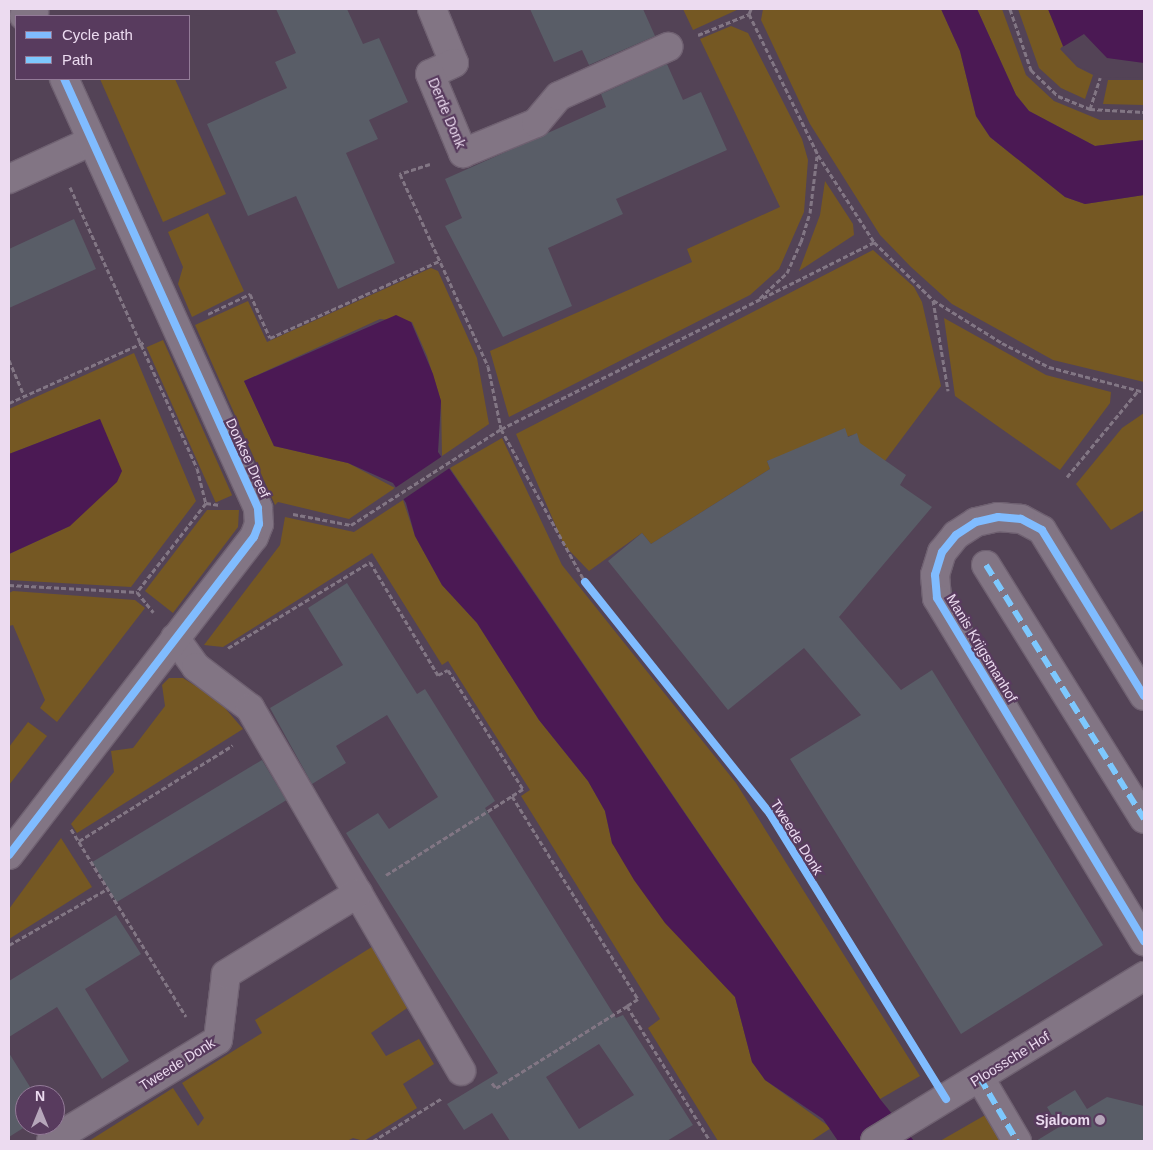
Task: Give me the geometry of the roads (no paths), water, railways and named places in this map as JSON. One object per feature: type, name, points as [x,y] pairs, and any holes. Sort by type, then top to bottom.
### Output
[{"type":"street","name":"Derde Donk","points":[[432,9],[454,63],[430,74],[462,153],[536,123],[559,96],[668,47]]},
{"type":"street","name":"Donkse Dreef","points":[[9,855],[254,536],[258,508],[64,80]]},
{"type":"street","points":[[9,179],[58,159],[92,141]]},
{"type":"street","name":"Manis Krijgsmanhof","points":[[1144,696],[1042,530],[1021,519],[998,517],[976,522],[956,535],[942,552],[935,575],[936,598],[1144,941]]},
{"type":"street","points":[[986,565],[1144,819]]},
{"type":"street","points":[[175,638],[196,667],[250,708],[465,1076]]},
{"type":"street","name":"Tweede Donk","points":[[51,1141],[218,1040],[226,974],[358,893]]},
{"type":"street","name":"Ploossche Hof","points":[[875,1141],[1144,976]]},
{"type":"street","points":[[980,1078],[1017,1141]]},
{"type":"place","name":"Sjaloom","points":[[1100,1120]]}]
